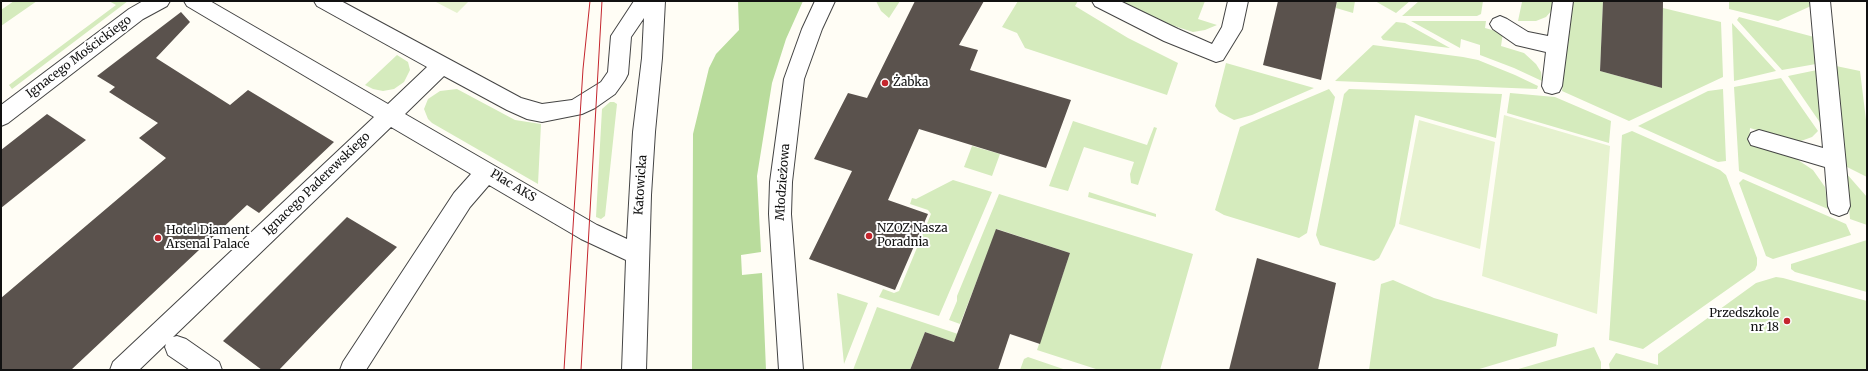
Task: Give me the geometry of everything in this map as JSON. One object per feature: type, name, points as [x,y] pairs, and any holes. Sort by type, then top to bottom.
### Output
[{"type":"street","name":"Ignacego Mościckiego","points":[[1,117],[125,22],[160,1]]},
{"type":"street","name":"Plac AKS","points":[[194,1],[589,232],[637,254]]},
{"type":"street","points":[[324,1],[481,87],[527,110],[542,113],[575,108],[602,93],[613,82],[618,74],[620,36],[645,1]]},
{"type":"street","name":"Katowicka","points":[[634,370],[637,254],[644,132],[652,58],[655,1]]},
{"type":"street","name":"Młodzieżowa","points":[[791,370],[780,214],[781,182],[794,79],[812,29],[825,1]]},
{"type":"street","points":[[1102,1],[1216,54],[1232,29],[1238,1]]},
{"type":"street","points":[[1552,86],[1563,1]]},
{"type":"street","points":[[1820,1],[1839,206]]},
{"type":"street","points":[[1500,24],[1523,38],[1557,46]]},
{"type":"street","points":[[391,115],[442,65]]},
{"type":"street","name":"Ignacego Paderewskiego","points":[[122,370],[391,115]]},
{"type":"street","points":[[1759,139],[1835,161]]},
{"type":"street","points":[[352,370],[462,200],[487,171]]},
{"type":"street","points":[[177,347],[210,370]]},
{"type":"green space","points":[[14,1],[37,1],[1,26],[1,10]]},
{"type":"green space","points":[[109,1],[128,1],[12,89],[9,85],[116,5]]},
{"type":"green space","points":[[434,1],[469,1],[457,13]]},
{"type":"green space","points":[[738,1],[803,1],[786,39],[772,83],[757,176],[761,252],[741,255],[742,275],[762,273],[766,370],[692,370],[693,134],[709,68],[716,54],[739,30]]},
{"type":"green space","points":[[876,1],[900,1],[889,18],[881,11]]},
{"type":"green space","points":[[1018,1],[1078,1],[1075,6],[1128,38],[1178,63],[1167,95],[1025,48],[1017,33],[1002,27]]},
{"type":"green space","points":[[1121,1],[1205,1],[1198,19],[1217,25],[1205,30],[1193,32],[1171,25]]},
{"type":"green space","points":[[1337,1],[1355,1],[1353,13],[1336,8]]},
{"type":"green space","points":[[1375,1],[1410,1],[1396,13]]},
{"type":"green space","points":[[1419,1],[1483,1],[1481,14],[1477,16],[1402,16]]},
{"type":"green space","points":[[1553,1],[1552,10],[1546,17],[1536,21],[1518,21],[1522,2]]},
{"type":"green space","points":[[1572,1],[1603,1],[1600,71],[1662,88],[1663,8],[1721,22],[1723,77],[1629,121],[1562,91]]},
{"type":"green space","points":[[1729,1],[1811,1],[1811,6],[1778,21],[1729,9]]},
{"type":"green space","points":[[1739,17],[1814,37],[1816,64],[1782,70],[1737,20]]},
{"type":"green space","points":[[1411,21],[1486,21],[1485,28],[1503,33],[1501,46],[1524,53],[1536,64],[1541,72],[1542,81],[1480,55],[1480,45],[1461,39],[1460,48]]},
{"type":"green space","points":[[1396,22],[1405,23],[1450,48],[1383,40],[1381,37]]},
{"type":"green space","points":[[1732,23],[1776,71],[1734,81]]},
{"type":"green space","points":[[1373,45],[1478,60],[1538,86],[1537,89],[1335,81]]},
{"type":"green space","points":[[397,55],[408,62],[410,70],[404,82],[394,89],[383,91],[373,89],[365,85]]},
{"type":"green space","points":[[1226,63],[1314,88],[1252,115],[1234,120],[1219,112],[1215,106]]},
{"type":"green space","points":[[1836,66],[1860,71],[1867,128],[1867,177],[1845,166]]},
{"type":"green space","points":[[1817,70],[1822,120],[1821,124],[1788,76]]},
{"type":"green space","points":[[1781,78],[1818,131],[1812,137],[1801,141],[1793,141],[1750,128],[1749,143],[1792,156],[1813,170],[1825,187],[1828,209],[1739,171],[1734,87]]},
{"type":"green space","points":[[457,89],[515,120],[541,124],[538,184],[432,123],[428,119],[424,109],[428,99],[440,91]]},
{"type":"green space","points":[[1329,89],[1335,97],[1307,233],[1299,238],[1224,215],[1215,210],[1240,127]]},
{"type":"green space","points":[[1349,89],[1502,94],[1496,138],[1415,115],[1395,226],[1379,258],[1374,261],[1320,245],[1316,235],[1344,94]]},
{"type":"green space","points":[[1723,89],[1726,161],[1718,162],[1638,126],[1708,91]]},
{"type":"green space","points":[[1510,93],[1555,97],[1611,121],[1609,143],[1507,113]]},
{"type":"green space","points":[[610,102],[617,104],[605,216],[601,219],[596,217],[602,109]]},
{"type":"green space","points":[[1504,115],[1610,146],[1597,314],[1482,276]]},
{"type":"green space","points":[[1419,120],[1495,142],[1480,249],[1399,224]]},
{"type":"green space","points":[[1073,121],[1147,145],[1154,127],[1157,128],[1138,185],[1131,183],[1130,174],[1134,162],[1084,147],[1068,191],[1049,186]]},
{"type":"green space","points":[[1632,131],[1720,170],[1726,175],[1757,258],[1755,270],[1643,349],[1609,340],[1622,135]]},
{"type":"green space","points":[[972,146],[1000,154],[992,176],[964,167]]},
{"type":"green space","points":[[1846,173],[1867,197],[1867,225],[1850,219]]},
{"type":"green space","points":[[1743,179],[1846,224],[1851,235],[1773,259],[1766,256],[1739,183]]},
{"type":"green space","points":[[953,180],[992,192],[939,316],[879,297],[883,289],[894,293],[899,291],[931,214],[928,210],[910,204],[912,198],[916,199]]},
{"type":"green space","points":[[1089,192],[1156,214],[1156,217],[1088,197]]},
{"type":"green space","points":[[999,194],[1193,254],[1160,370],[1099,370],[1037,350],[1070,253],[997,229],[960,324],[949,320],[957,301],[957,296]]},
{"type":"green space","points":[[1867,240],[1867,292],[1795,272],[1791,269],[1791,264]]},
{"type":"green space","name":"Przedszkole nr 18","points":[[1776,277],[1867,301],[1867,370],[1610,370],[1609,364],[1616,353],[1658,365],[1658,354],[1756,283]]},
{"type":"green space","points":[[1393,280],[1434,298],[1558,334],[1556,346],[1476,370],[1369,370],[1381,284]]},
{"type":"green space","points":[[837,293],[868,303],[844,364]]},
{"type":"green space","points":[[877,307],[961,335],[957,343],[925,332],[910,370],[853,370]]},
{"type":"green space","points":[[1594,347],[1601,362],[1601,370],[1515,370]]},
{"type":"green space","points":[[1028,357],[1066,370],[1020,370],[1024,359]]},
{"type":"building","points":[[915,1],[984,1],[959,45],[978,50],[970,70],[1071,100],[1046,168],[919,129],[888,200],[928,214],[895,290],[809,259],[852,171],[814,159],[848,93],[867,98]]},
{"type":"building","points":[[1278,1],[1337,1],[1321,80],[1263,65]]},
{"type":"building","points":[[1603,1],[1663,1],[1662,88],[1600,71]]},
{"type":"building","points":[[181,12],[190,22],[156,58],[230,105],[248,90],[334,142],[259,213],[247,205],[71,370],[1,370],[1,298],[166,158],[139,138],[158,123],[109,92],[115,87],[97,76]]},
{"type":"building","points":[[47,114],[86,140],[1,208],[1,150]]},
{"type":"building","points":[[347,217],[397,247],[279,370],[262,370],[223,341]]},
{"type":"building","points":[[996,229],[1070,253],[1040,344],[1010,334],[998,370],[910,370],[925,332],[954,342]]},
{"type":"building","points":[[1257,258],[1336,283],[1318,370],[1229,370]]},
{"type":"tram line","points":[[564,370],[583,69],[590,1]]},
{"type":"tram line","points":[[581,370],[602,1]]},
{"type":"place","name":"Żabka","points":[[885,83]]},
{"type":"place","name":"NZOZ Nasza Poradnia","points":[[869,236]]},
{"type":"place","name":"Hotel Diament Arsenal Palace","points":[[158,238]]},
{"type":"place","name":"Przedszkole nr 18","points":[[1787,321]]}]
